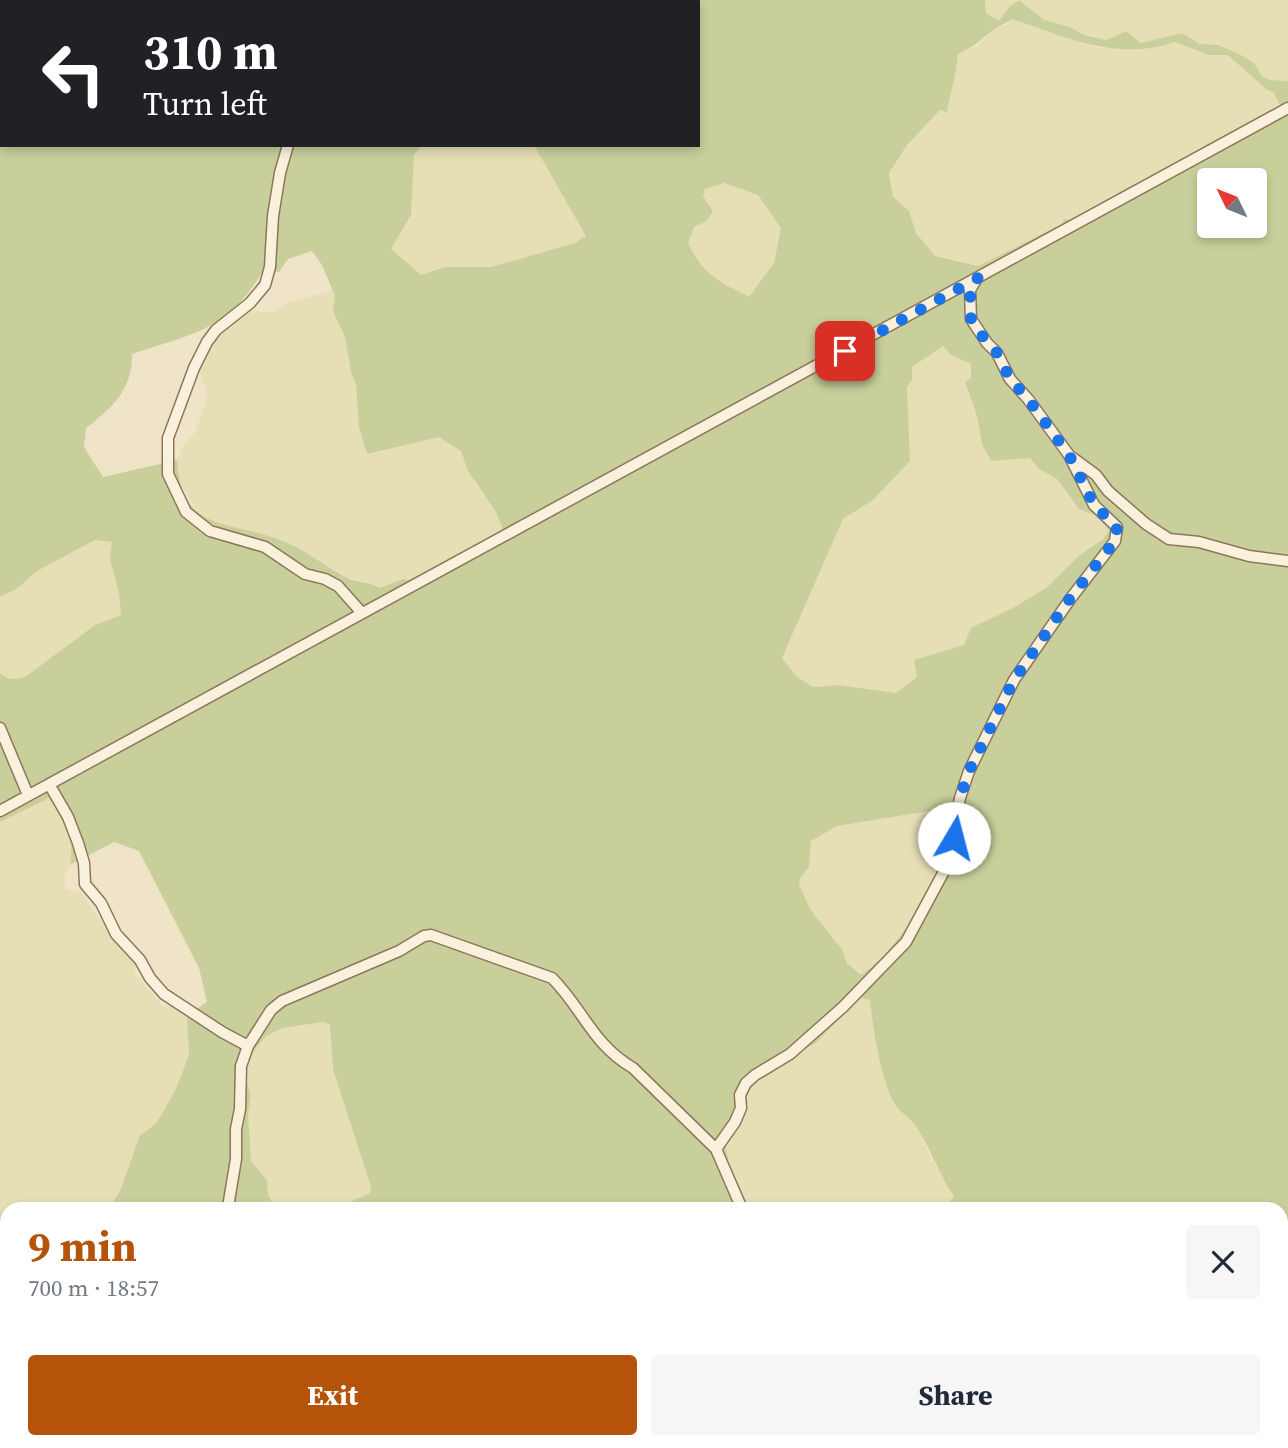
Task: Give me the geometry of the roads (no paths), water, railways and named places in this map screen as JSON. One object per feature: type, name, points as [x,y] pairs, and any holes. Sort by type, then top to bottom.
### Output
[{"type":"street","points":[[0,811],[1288,108]]},
{"type":"street","points":[[287,147],[273,216],[270,267],[265,285],[250,303],[216,330],[207,342],[194,368],[168,438],[168,474],[186,512],[210,531],[265,547],[305,574],[325,579],[338,586],[362,613]]},
{"type":"street","points":[[716,1149],[735,1122],[741,1108],[740,1095],[746,1083],[790,1054],[844,1007],[906,942],[949,862],[960,798],[969,771],[1014,680],[1071,597],[1115,541],[1117,527],[1094,505],[1069,455],[1010,379],[997,353],[971,319],[970,290],[978,278]]},
{"type":"street","points":[[1069,455],[1096,475],[1108,491],[1146,524],[1169,540],[1199,542],[1249,556],[1288,561]]},
{"type":"street","points":[[0,728],[28,796]]},
{"type":"street","points":[[48,784],[68,817],[78,843],[86,884],[101,903],[117,934],[140,960],[150,978],[164,994],[248,1046]]},
{"type":"street","points":[[229,1202],[236,1158],[241,1066],[248,1046],[271,1010],[282,1001],[431,935],[552,978],[562,988],[594,1036],[621,1061],[633,1068],[716,1149],[739,1202]]}]
